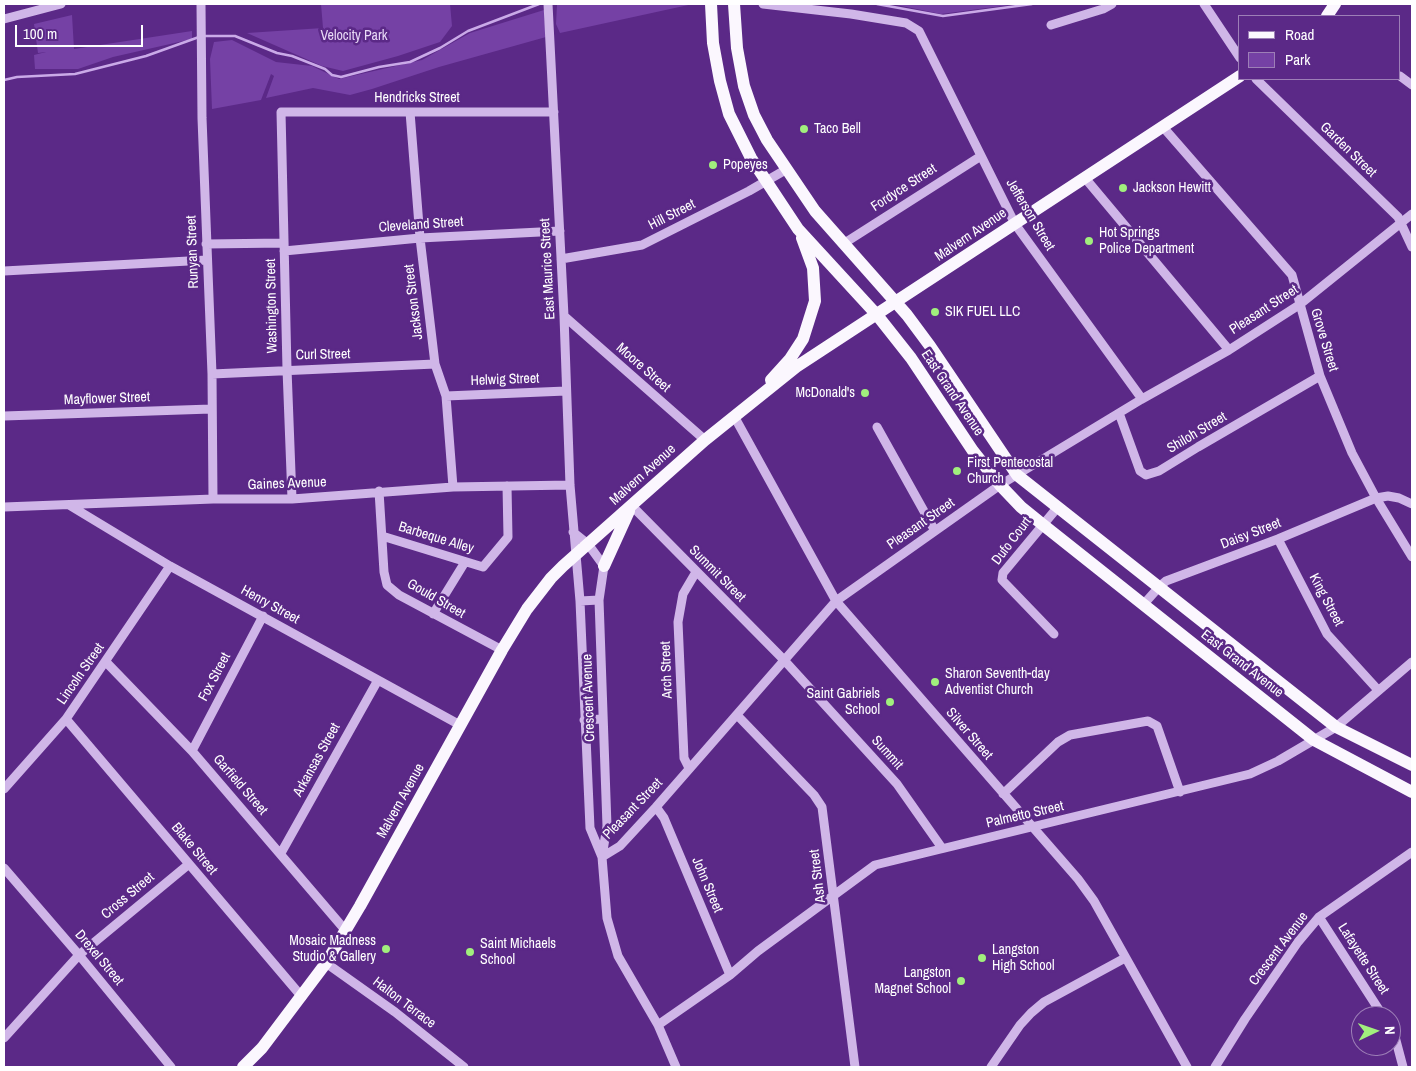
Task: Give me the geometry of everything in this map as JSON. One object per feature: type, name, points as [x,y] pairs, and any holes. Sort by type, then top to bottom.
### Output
[{"type":"main road","name":"East Grand Avenue","points":[[711,4],[713,44],[720,81],[729,114],[752,158],[798,229],[877,314],[911,358],[973,451],[1000,485],[1021,507],[1314,740],[1412,792]]},
{"type":"main road","name":"East Grand Avenue","points":[[734,4],[737,48],[744,86],[754,115],[767,140],[815,211],[897,302],[930,346],[1017,475],[1336,727],[1412,766]]},
{"type":"main road","points":[[1328,15],[1336,4]]},
{"type":"main road","name":"Malvern Avenue","points":[[243,1067],[262,1048],[326,963],[346,931],[502,650],[527,609],[551,578],[705,440],[796,367],[1238,77]]},
{"type":"main road","points":[[754,399],[790,359],[803,339],[813,310],[815,301],[813,268],[810,255],[798,229]]},
{"type":"main road","points":[[604,566],[632,506]]},
{"type":"street","points":[[4,19],[61,4]]},
{"type":"street","name":"Runyan Street","points":[[201,4],[206,260],[212,374],[213,499]]},
{"type":"street","name":"Jefferson Street","points":[[763,4],[852,14],[906,23],[919,31],[1015,224],[1142,399]]},
{"type":"street","points":[[1051,25],[1103,9],[1112,4]]},
{"type":"street","points":[[1204,4],[1238,55]]},
{"type":"street","name":"East Maurice Street","points":[[548,7],[564,316],[570,485],[576,554]]},
{"type":"street","name":"Garden Street","points":[[1257,80],[1398,217],[1412,247]]},
{"type":"street","name":"Hendricks Street","points":[[281,112],[554,112]]},
{"type":"street","name":"Washington Street","points":[[281,112],[292,499]]},
{"type":"street","name":"Jackson Street","points":[[410,112],[420,238],[435,364],[446,396],[453,487]]},
{"type":"street","name":"Grove Street","points":[[1162,127],[1292,275],[1320,376],[1352,453],[1412,558]]},
{"type":"street","name":"Fordyce Street","points":[[843,244],[980,156]]},
{"type":"street","name":"Hill Street","points":[[561,258],[642,245],[766,181],[787,168]]},
{"type":"street","points":[[1085,178],[1229,350]]},
{"type":"street","name":"Pleasant Street","points":[[602,858],[620,846],[656,807],[836,601],[1000,485],[1119,412],[1229,350],[1299,304],[1412,214]]},
{"type":"street","name":"Cleveland Street","points":[[206,244],[284,247],[560,231]]},
{"type":"street","points":[[4,271],[206,260]]},
{"type":"street","name":"Moore Street","points":[[564,316],[705,440]]},
{"type":"street","name":"Curl Street","points":[[212,374],[287,369],[435,364]]},
{"type":"street","name":"Shiloh Street","points":[[1119,412],[1140,471],[1146,475],[1160,471],[1320,376]]},
{"type":"street","name":"Helwig Street","points":[[446,396],[566,391]]},
{"type":"street","name":"Mayflower Street","points":[[4,416],[211,409]]},
{"type":"street","name":"Silver Street","points":[[734,416],[836,601],[1094,901],[1187,1067]]},
{"type":"street","points":[[877,427],[935,531]]},
{"type":"street","name":"Gaines Avenue","points":[[4,507],[213,499],[292,499],[379,491],[453,487],[570,485]]},
{"type":"street","name":"Barbeque Alley","points":[[382,536],[483,567],[508,537],[507,486]]},
{"type":"street","name":"Gould Street","points":[[379,491],[384,572],[387,584],[399,595],[432,614],[502,650]]},
{"type":"street","points":[[1376,498],[1388,496],[1399,498],[1412,504]]},
{"type":"street","name":"Daisy Street","points":[[1143,605],[1159,586],[1166,581],[1278,539],[1376,498]]},
{"type":"street","name":"Henry Street","points":[[69,505],[170,566],[460,725]]},
{"type":"street","name":"Summit Street","points":[[632,506],[784,660]]},
{"type":"street","name":"Dufo Court","points":[[1054,634],[1002,580],[1003,572],[1057,508]]},
{"type":"street","points":[[573,532],[588,544],[604,566]]},
{"type":"street","name":"King Street","points":[[1278,539],[1327,634],[1378,690]]},
{"type":"street","name":"Crescent Avenue","points":[[576,554],[580,601],[590,828],[602,858]]},
{"type":"street","points":[[432,614],[465,562]]},
{"type":"street","name":"Lincoln Street","points":[[4,789],[66,719],[170,566]]},
{"type":"street","name":"Crescent Avenue","points":[[604,566],[599,600],[607,826],[602,858],[607,918],[618,956],[658,1025],[676,1067]]},
{"type":"street","name":"Arch Street","points":[[689,768],[684,758],[678,622],[683,594],[696,572]]},
{"type":"street","points":[[580,601],[599,600]]},
{"type":"street","name":"Fox Street","points":[[192,751],[262,616]]},
{"type":"street","name":"Summit","points":[[784,660],[897,784],[942,848]]},
{"type":"street","name":"Garfield Street","points":[[106,662],[192,751],[346,931]]},
{"type":"street","name":"Palmetto Street","points":[[658,1025],[730,975],[758,951],[874,865],[1250,774],[1336,727],[1412,662]]},
{"type":"street","name":"Arkansas Street","points":[[281,853],[378,680]]},
{"type":"street","name":"Ash Street","points":[[737,715],[814,795],[822,807],[855,1067]]},
{"type":"street","name":"Blake Street","points":[[66,719],[302,997]]},
{"type":"street","points":[[584,720],[603,719]]},
{"type":"street","points":[[1003,794],[1058,742],[1070,735],[1148,720],[1157,726],[1180,792]]},
{"type":"street","name":"John Street","points":[[656,807],[664,818],[730,975]]},
{"type":"street","name":"Crescent Avenue","points":[[1215,1067],[1245,1019],[1298,942],[1319,917],[1412,852]]},
{"type":"street","name":"Cross Street","points":[[4,1038],[79,955],[189,864]]},
{"type":"street","name":"Drexel Street","points":[[4,868],[79,955],[171,1067]]},
{"type":"street","name":"Lafayette Street","points":[[1319,917],[1377,1006]]},
{"type":"street","points":[[991,1067],[1031,1013],[1044,1002],[1125,958]]},
{"type":"street","name":"Halton Terrace","points":[[326,963],[395,1012],[464,1067]]},
{"type":"green space","name":"Velocity Park","points":[[321,4],[450,4],[452,26],[440,42],[343,71],[322,66],[247,33],[323,28]]},
{"type":"green space","points":[[693,4],[560,33],[556,24],[557,5]]},
{"type":"green space","points":[[892,4],[1017,4],[941,14]]},
{"type":"green space","points":[[544,10],[546,37],[439,67],[372,89],[350,95],[313,88],[266,98],[274,76],[271,74],[261,100],[212,109],[210,59],[214,42],[232,40],[276,62],[312,66],[339,79],[422,60],[470,33]]},
{"type":"green space","points":[[72,15],[74,49],[192,31],[192,39],[113,57],[78,69],[35,69],[34,55],[46,52],[38,53],[34,24]]},
{"type":"waterway","points":[[204,36],[235,36],[277,53],[292,56],[325,69],[332,75],[341,77],[379,67],[410,62],[440,48],[468,31],[539,4]]},
{"type":"waterway","points":[[877,4],[943,16],[1032,4]]},
{"type":"waterway","points":[[4,80],[17,77],[75,74],[146,56],[199,37]]},
{"type":"place","name":"Taco Bell","points":[[804,129]]},
{"type":"place","name":"Popeyes","points":[[713,165]]},
{"type":"place","name":"Jackson Hewitt","points":[[1123,188]]},
{"type":"place","name":"Hot Springs Police Department","points":[[1089,241]]},
{"type":"place","name":"SIK FUEL LLC","points":[[935,312]]},
{"type":"place","name":"McDonald's","points":[[865,393]]},
{"type":"place","name":"First Pentecostal Church","points":[[957,471]]},
{"type":"place","name":"Sharon Seventh-day Adventist Church","points":[[935,682]]},
{"type":"place","name":"Saint Gabriels School","points":[[890,702]]},
{"type":"place","name":"Mosaic Madness Studio & Gallery","points":[[386,949]]},
{"type":"place","name":"Saint Michaels School","points":[[470,952]]},
{"type":"place","name":"Langston High School","points":[[982,958]]},
{"type":"place","name":"Langston Magnet School","points":[[961,981]]}]
